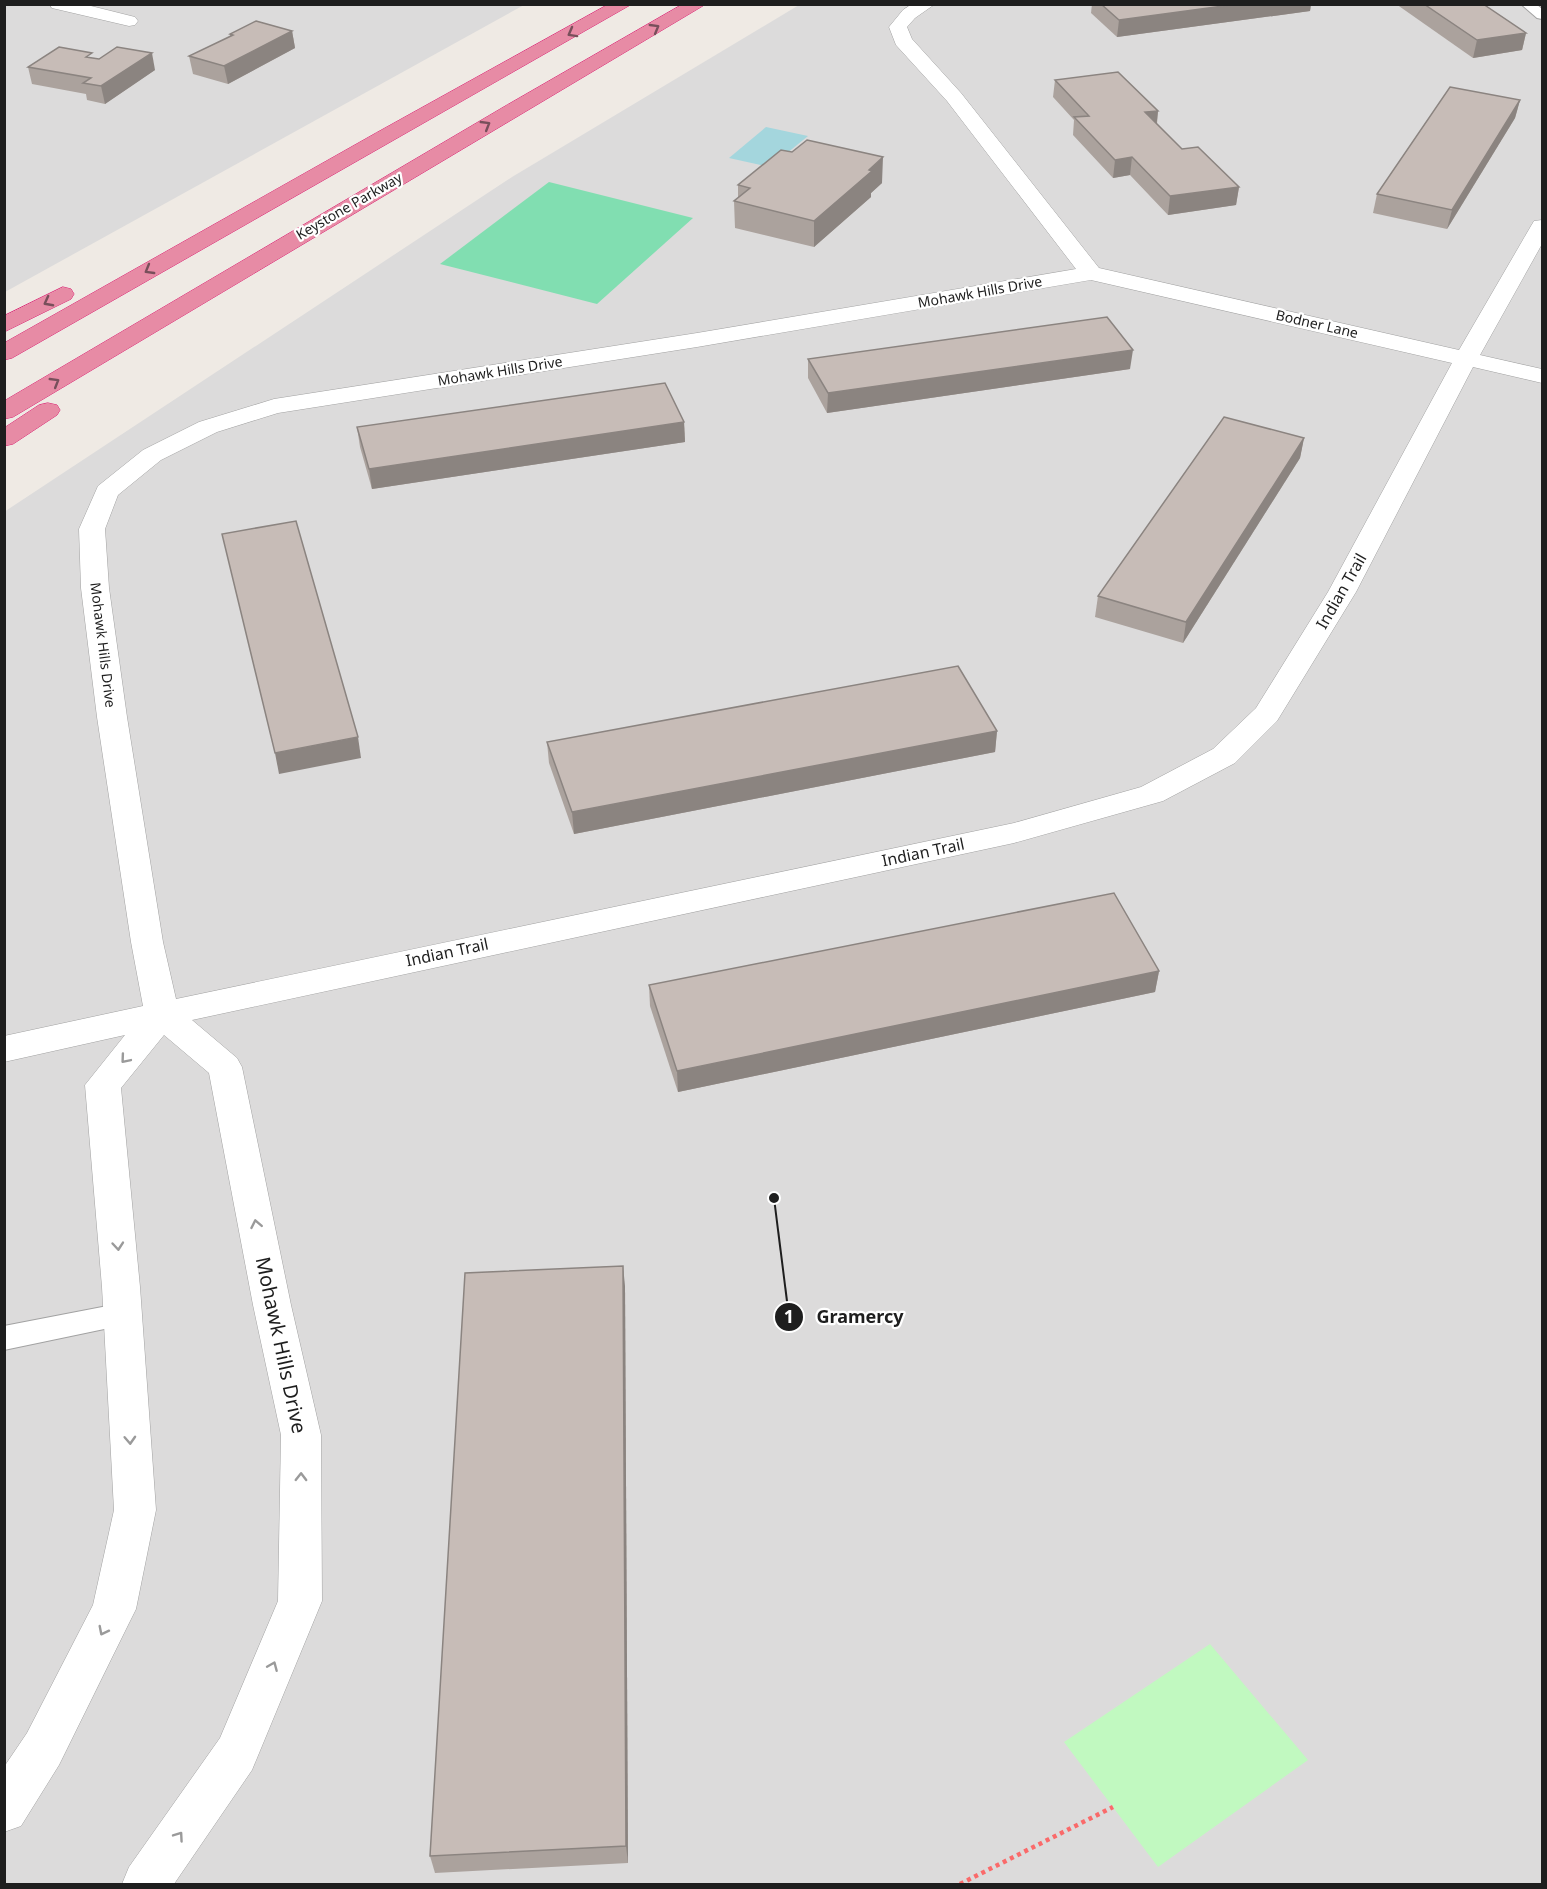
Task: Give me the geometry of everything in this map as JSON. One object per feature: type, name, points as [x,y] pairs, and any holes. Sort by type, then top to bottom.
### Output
[{"type":"highway","points":[[4,353],[383,137],[623,4]]},
{"type":"highway","name":"Keystone Parkway","points":[[4,412],[436,155],[697,4]]},
{"type":"highway","points":[[4,325],[383,137]]},
{"type":"highway","points":[[4,439],[436,155]]},
{"type":"street","points":[[58,4],[129,21]]},
{"type":"street","points":[[926,4],[909,14],[898,27],[903,41],[954,97],[1091,273]]},
{"type":"street","name":"Indian Trail","points":[[4,1049],[1014,833],[1152,794],[1224,756],[1267,714],[1342,592],[1466,359],[1542,226]]},
{"type":"street","name":"Bodner Lane","points":[[1091,273],[1542,376]]},
{"type":"street","name":"Mohawk Hills Drive","points":[[146,1884],[236,1754],[300,1601],[302,1435],[272,1305],[225,1067],[162,1014],[147,942],[112,717],[96,588],[92,529],[107,491],[152,454],[208,427],[274,406],[686,342],[1091,273]]},
{"type":"street","points":[[4,1809],[43,1749],[114,1609],[135,1510],[123,1315],[103,1085],[162,1014]]},
{"type":"lane","points":[[1527,4],[1542,15]]},
{"type":"lane","points":[[4,1338],[123,1315]]},
{"type":"path","points":[[960,1884],[1113,1807]]},
{"type":"shaded area","points":[[5,5],[524,5],[5,292]]},
{"type":"shaded area","points":[[799,5],[1542,5],[1542,1884],[5,1884],[4,512],[512,177]]},
{"type":"green space","points":[[549,182],[693,218],[597,304],[440,264]]},
{"type":"green space","points":[[1210,1644],[1308,1760],[1158,1867],[1064,1742]]},
{"type":"water","points":[[766,127],[808,136],[770,167],[729,158]]},
{"type":"building","points":[[1101,4],[1238,4],[1119,20]]},
{"type":"building","points":[[1424,4],[1483,4],[1526,33],[1477,40]]},
{"type":"building","points":[[256,21],[292,31],[224,66],[189,56],[233,35],[230,34]]},
{"type":"building","points":[[59,47],[92,53],[86,57],[99,59],[117,47],[152,53],[101,86],[83,83],[91,78],[28,67]]},
{"type":"building","points":[[1118,72],[1158,111],[1145,112],[1182,149],[1198,147],[1239,187],[1170,196],[1132,157],[1115,160],[1074,117],[1089,116],[1055,80]]},
{"type":"building","points":[[1450,87],[1520,100],[1452,210],[1377,194]]},
{"type":"building","points":[[807,140],[883,157],[869,170],[872,171],[814,221],[734,201],[750,188],[738,185],[781,150],[792,152]]},
{"type":"building","points":[[1107,317],[1133,350],[828,393],[808,359]]},
{"type":"building","points":[[665,383],[684,422],[369,469],[357,427]]},
{"type":"building","points":[[1224,417],[1304,438],[1186,622],[1098,596]]},
{"type":"building","points":[[296,521],[358,737],[275,753],[222,534]]},
{"type":"building","points":[[958,666],[997,731],[572,812],[547,742]]},
{"type":"building","points":[[1114,893],[1159,971],[677,1071],[649,985]]},
{"type":"building","points":[[623,1266],[626,1846],[430,1856],[465,1273]]},
{"type":"place","name":"Gramercy","points":[[774,1198]]}]
